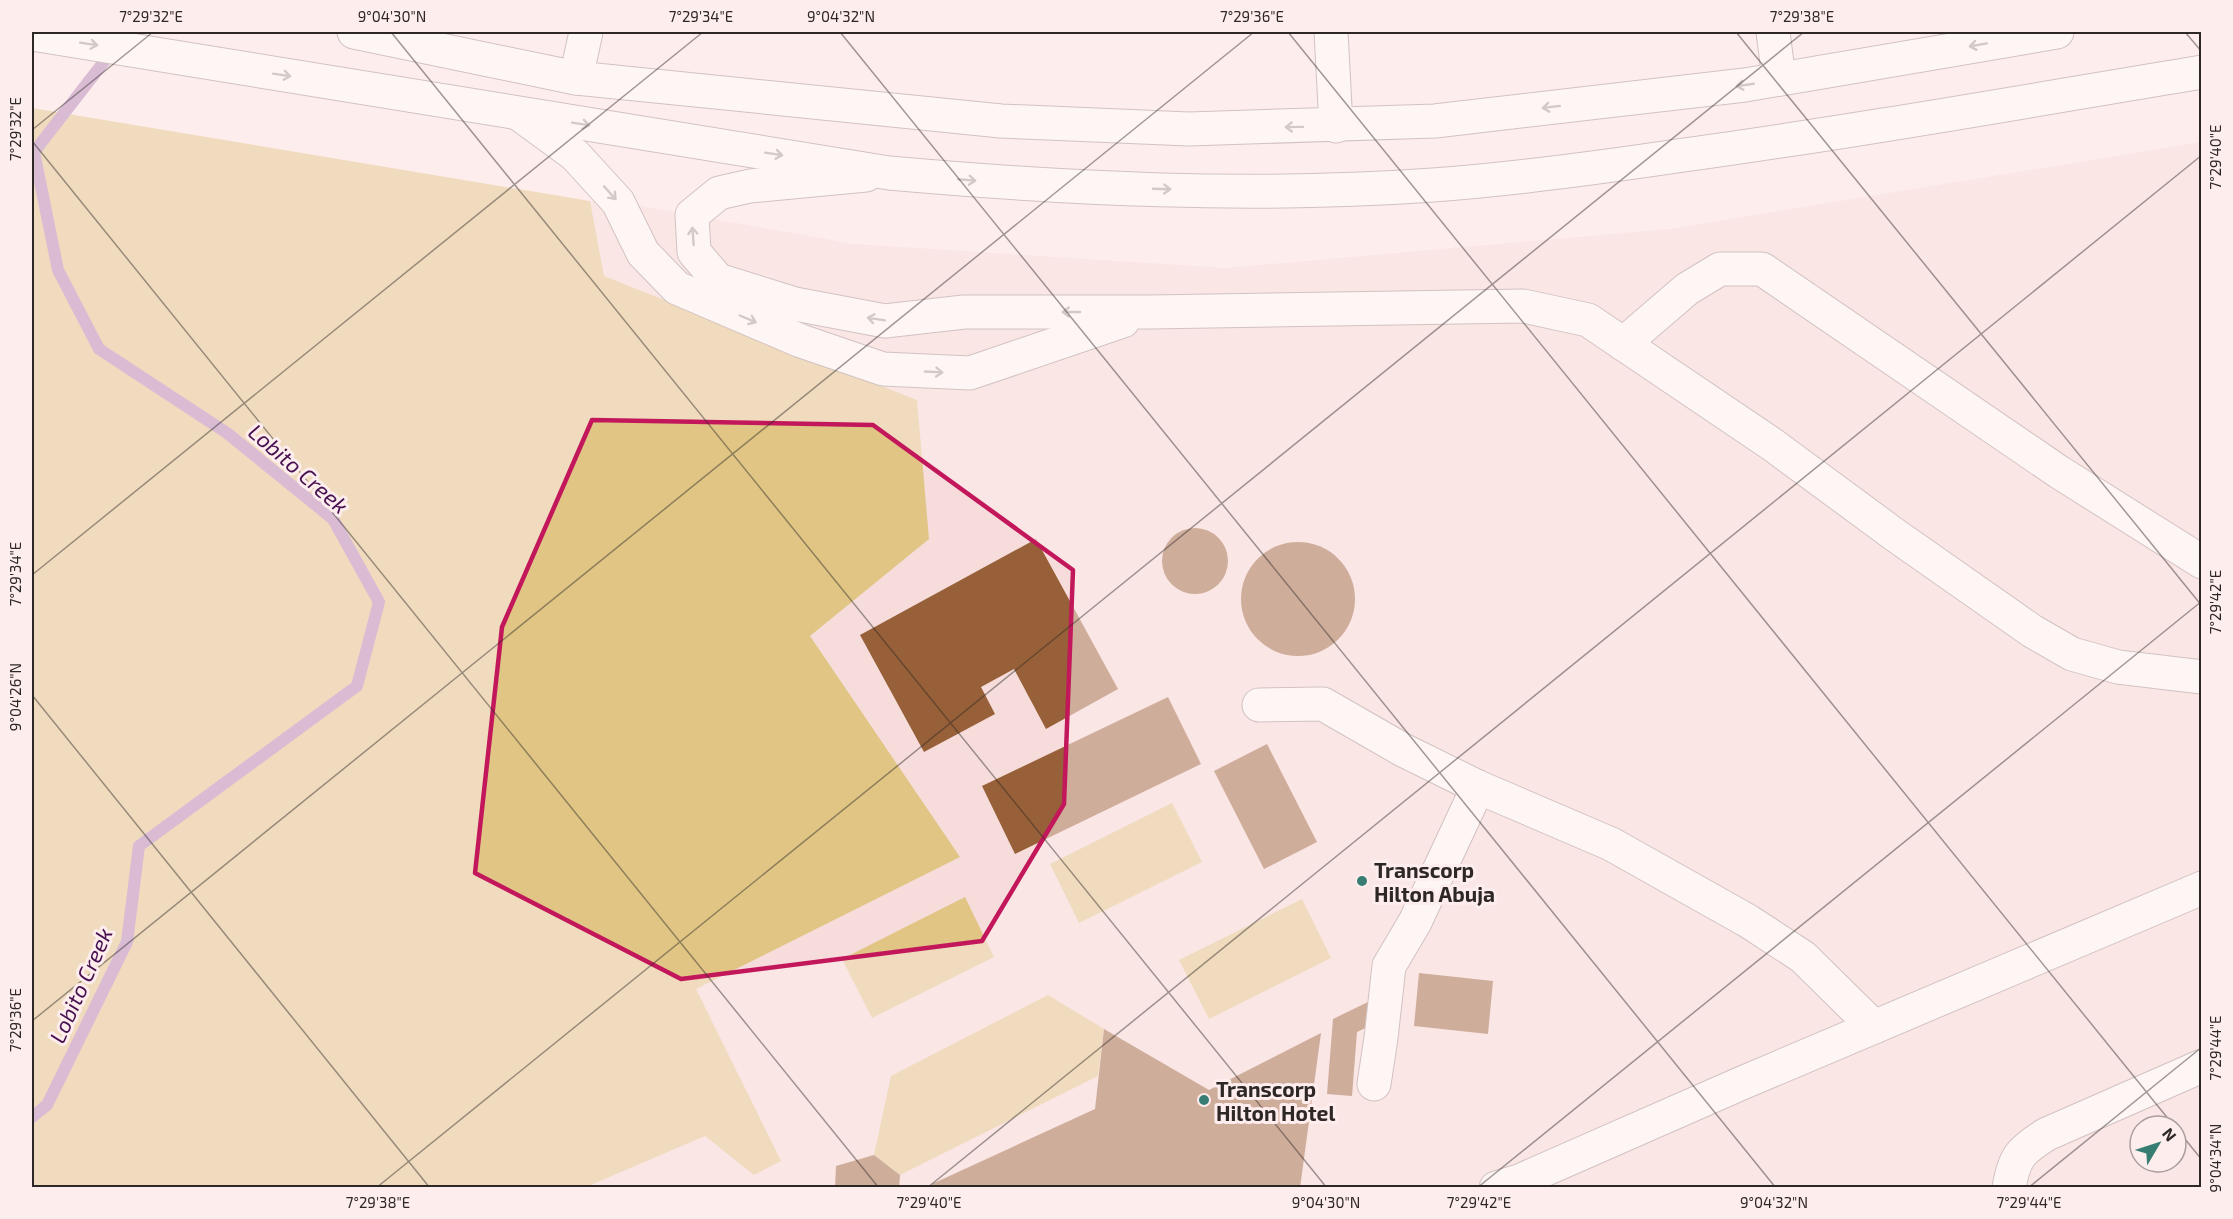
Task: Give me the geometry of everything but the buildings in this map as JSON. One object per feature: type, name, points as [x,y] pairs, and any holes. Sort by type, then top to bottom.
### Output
[{"type":"main road","points":[[354,32],[402,37],[576,78],[1001,120],[1189,129],[1435,121],[1746,85],[2057,32]]},
{"type":"main road","points":[[576,78],[586,32]]},
{"type":"main road","points":[[1331,32],[1336,126]]},
{"type":"main road","points":[[1773,32],[1779,80]]},
{"type":"main road","points":[[32,34],[889,173],[1008,183],[1181,190],[1312,190],[1433,185],[1595,168],[1752,146],[2202,72]]},
{"type":"main road","points":[[519,114],[575,155],[618,202],[643,253],[677,288],[801,342],[883,369],[970,373],[1150,312]]},
{"type":"main road","points":[[889,173],[750,186],[718,193],[692,215],[694,252],[718,280],[795,304],[885,321],[964,312],[1150,312],[1523,306],[1588,320],[1773,445],[1895,535],[2032,631],[2062,649],[2118,667],[2202,677]]},
{"type":"main road","points":[[1623,344],[1688,289],[1720,270],[1762,269],[2060,472],[2202,562]]},
{"type":"main road","points":[[1260,705],[1323,704],[1403,750],[1478,787],[1611,844],[1748,921],[1803,957],[1874,1027]]},
{"type":"main road","points":[[1374,1084],[1389,966],[1415,922],[1478,787]]},
{"type":"main road","points":[[1496,1188],[1519,1181],[2202,888]]},
{"type":"main road","points":[[2009,1188],[2012,1170],[2025,1148],[2047,1134],[2202,1066]]},
{"type":"highlighted area","points":[[592,420],[873,425],[1073,570],[1064,804],[982,941],[681,979],[475,873],[502,627]]},
{"type":"shaded area","points":[[32,108],[590,201],[604,276],[917,400],[929,539],[810,636],[960,857],[696,989],[781,1161],[754,1175],[705,1136],[586,1187],[32,1187]]},
{"type":"shaded area","name":"Transcorp Hilton Abuja","points":[[2201,142],[2201,1187],[164,1188],[917,400],[604,276],[590,201],[618,202],[854,244],[1226,268],[1669,229]]},
{"type":"shaded area","points":[[1172,803],[1202,862],[1079,923],[1050,864]]},
{"type":"shaded area","points":[[965,897],[994,957],[872,1018],[842,959]]},
{"type":"shaded area","points":[[1302,899],[1331,958],[1209,1019],[1179,960]]},
{"type":"shaded area","points":[[1048,995],[1104,1029],[1098,1076],[900,1175],[874,1155],[891,1076]]},
{"type":"waterway","name":"Lobito Creek","points":[[32,1117],[47,1105],[127,942],[139,846],[357,686],[379,602],[333,519],[227,433],[99,349],[58,270],[34,152],[127,32]]},
{"type":"place","name":"Transcorp Hilton Abuja","points":[[1362,881]]},
{"type":"place","name":"Transcorp Hilton Hotel","points":[[1204,1100]]}]
